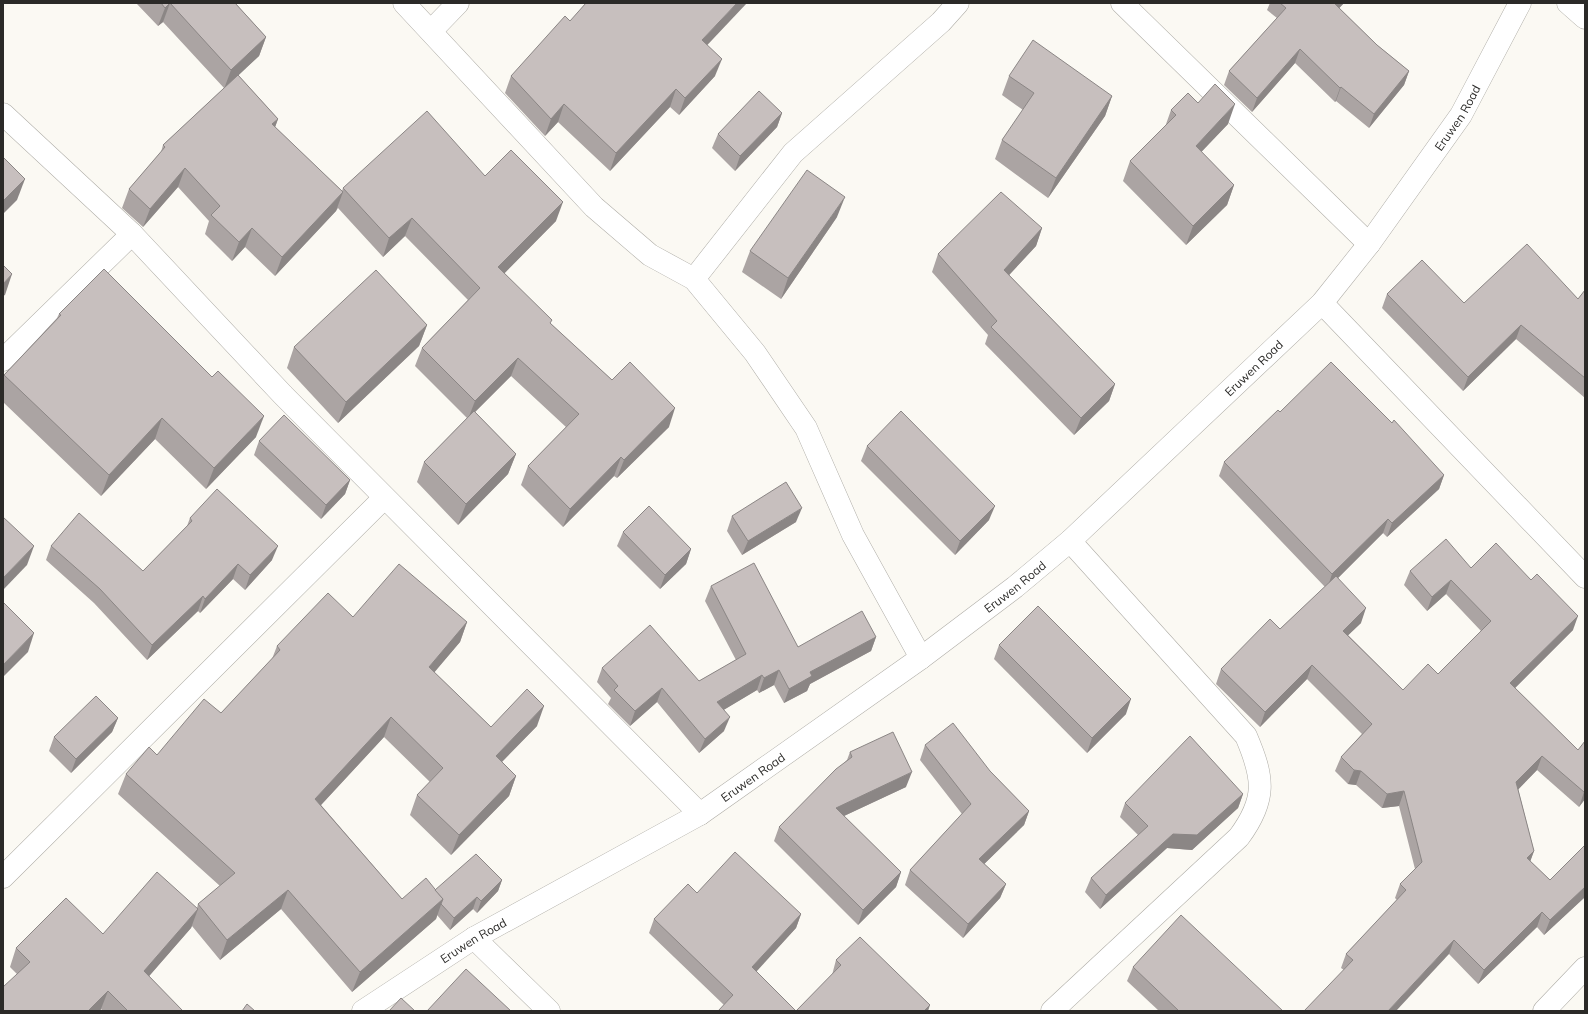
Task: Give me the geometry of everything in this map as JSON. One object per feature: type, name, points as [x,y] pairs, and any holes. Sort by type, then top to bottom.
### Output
[{"type":"street","points":[[404,3],[594,207],[650,255],[694,279],[755,352],[806,428],[853,535],[921,658]]},
{"type":"street","points":[[431,31],[458,3]]},
{"type":"street","points":[[694,279],[793,153],[941,22],[958,3]]},
{"type":"street","points":[[1122,3],[1369,244]]},
{"type":"street","name":"Eruwen Road","points":[[363,1011],[474,938],[700,814],[921,658],[1015,587],[1070,541],[1322,303],[1369,244],[1461,115],[1520,3]]},
{"type":"street","points":[[1568,3],[1585,18]]},
{"type":"street","points":[[3,114],[132,234],[283,395],[700,814]]},
{"type":"street","points":[[3,360],[132,234]]},
{"type":"street","points":[[1322,303],[1585,576]]},
{"type":"street","points":[[3,877],[384,498]]},
{"type":"street","points":[[1052,1011],[1239,837],[1248,824],[1258,804],[1261,782],[1257,762],[1246,736],[1070,541]]},
{"type":"street","points":[[474,938],[549,1011]]},
{"type":"street","points":[[1544,1011],[1585,968]]},
{"type":"building","points":[[161,3],[170,3],[165,8]]},
{"type":"building","points":[[170,3],[235,3],[266,37],[231,70]]},
{"type":"building","points":[[586,3],[737,3],[702,40],[722,59],[685,98],[676,89],[616,153],[564,104],[551,119],[511,76],[565,16],[570,21]]},
{"type":"building","points":[[1280,3],[1336,3],[1335,4],[1377,45],[1409,71],[1374,114],[1341,87],[1340,88],[1300,49],[1257,98],[1229,71],[1286,8]]},
{"type":"building","points":[[1033,40],[1112,96],[1056,178],[1002,140],[1034,93],[1009,76]]},
{"type":"building","points":[[238,75],[278,119],[272,124],[343,192],[282,257],[252,228],[239,242],[211,215],[220,206],[185,168],[150,209],[129,189],[165,147],[163,145]]},
{"type":"building","points":[[1215,84],[1235,104],[1196,146],[1234,185],[1193,226],[1130,161],[1176,115],[1171,110],[1188,93],[1198,103]]},
{"type":"building","points":[[759,91],[782,113],[740,156],[718,134]]},
{"type":"building","points":[[427,111],[485,176],[511,150],[563,202],[498,267],[552,320],[550,323],[612,380],[630,362],[675,408],[624,460],[621,457],[570,509],[528,466],[579,414],[518,358],[475,401],[422,348],[480,288],[412,218],[389,238],[343,188]]},
{"type":"building","points":[[3,157],[25,179],[3,201]]},
{"type":"building","points":[[807,170],[845,197],[788,278],[750,251]]},
{"type":"building","points":[[1001,192],[1042,228],[1004,270],[1115,384],[1081,418],[991,327],[997,321],[938,254]]},
{"type":"building","points":[[1527,244],[1578,299],[1585,290],[1585,378],[1521,325],[1468,377],[1387,294],[1422,260],[1464,303]]},
{"type":"building","points":[[3,265],[12,274],[3,284]]},
{"type":"building","points":[[104,269],[212,377],[218,371],[264,416],[214,468],[162,418],[109,475],[4,375],[61,315],[59,314]]},
{"type":"building","points":[[376,270],[427,325],[346,402],[294,347]]},
{"type":"building","points":[[1331,362],[1392,423],[1394,420],[1444,475],[1392,523],[1388,519],[1332,574],[1224,462],[1278,410],[1280,412]]},
{"type":"building","points":[[474,411],[516,454],[466,504],[424,462]]},
{"type":"building","points":[[901,411],[995,506],[960,541],[867,446]]},
{"type":"building","points":[[284,415],[350,480],[326,505],[259,441]]},
{"type":"building","points":[[786,482],[802,508],[748,541],[732,516]]},
{"type":"building","points":[[217,489],[278,546],[250,575],[238,564],[205,599],[203,596],[152,645],[100,589],[51,546],[79,513],[143,571],[192,521],[190,518]]},
{"type":"building","points":[[649,506],[691,549],[665,575],[623,532]]},
{"type":"building","points":[[3,517],[34,546],[3,578]]},
{"type":"building","points":[[1446,539],[1471,568],[1496,543],[1531,580],[1537,574],[1578,616],[1510,683],[1578,750],[1585,741],[1584,792],[1542,756],[1516,782],[1534,851],[1527,858],[1550,880],[1585,845],[1585,887],[1550,920],[1542,912],[1484,970],[1454,940],[1388,1011],[1304,1011],[1353,960],[1346,954],[1406,890],[1400,884],[1422,862],[1404,791],[1387,794],[1361,771],[1354,770],[1341,757],[1372,724],[1312,665],[1265,712],[1221,669],[1270,619],[1280,629],[1336,576],[1366,608],[1343,631],[1403,690],[1428,664],[1438,674],[1491,621],[1451,580],[1432,597],[1410,571]]},
{"type":"building","points":[[754,563],[798,647],[862,611],[876,637],[810,672],[812,676],[789,689],[779,670],[764,678],[762,675],[717,702],[730,717],[705,739],[662,688],[635,711],[614,690],[618,686],[602,668],[650,625],[699,681],[746,654],[711,586]]},
{"type":"building","points":[[399,564],[467,622],[429,667],[491,727],[527,689],[544,706],[496,756],[516,776],[459,835],[417,795],[443,768],[391,717],[315,799],[402,899],[426,878],[443,899],[360,972],[288,890],[227,940],[198,904],[235,873],[126,774],[149,747],[157,755],[204,699],[221,713],[280,650],[277,646],[328,593],[353,617]]},
{"type":"building","points":[[3,602],[34,633],[3,665]]},
{"type":"building","points":[[1038,606],[1131,699],[1092,738],[999,645]]},
{"type":"building","points":[[96,696],[118,718],[76,759],[54,737]]},
{"type":"building","points":[[953,723],[990,771],[1029,811],[979,859],[1006,884],[968,924],[910,870],[971,804],[925,745]]},
{"type":"building","points":[[893,732],[912,772],[836,808],[901,872],[863,910],[779,827],[836,769],[852,757],[850,752]]},
{"type":"building","points":[[1190,736],[1243,794],[1197,835],[1173,834],[1106,895],[1091,878],[1148,826],[1125,803]]},
{"type":"building","points":[[735,852],[801,914],[752,967],[796,1011],[718,1011],[733,995],[654,919],[688,884],[697,893]]},
{"type":"building","points":[[476,854],[502,880],[481,901],[477,897],[454,918],[441,904],[443,899],[435,890]]},
{"type":"building","points":[[157,872],[198,909],[144,971],[182,1011],[128,1011],[108,991],[88,1011],[3,1011],[3,987],[30,962],[16,948],[66,898],[103,934]]},
{"type":"building","points":[[1181,915],[1283,1011],[1179,1011],[1133,967]]},
{"type":"building","points":[[860,937],[930,1005],[924,1011],[796,1011],[841,965],[836,960]]},
{"type":"building","points":[[466,969],[511,1011],[427,1011]]},
{"type":"building","points":[[401,998],[415,1011],[389,1011]]},
{"type":"building","points":[[247,1004],[255,1011],[242,1011]]}]
